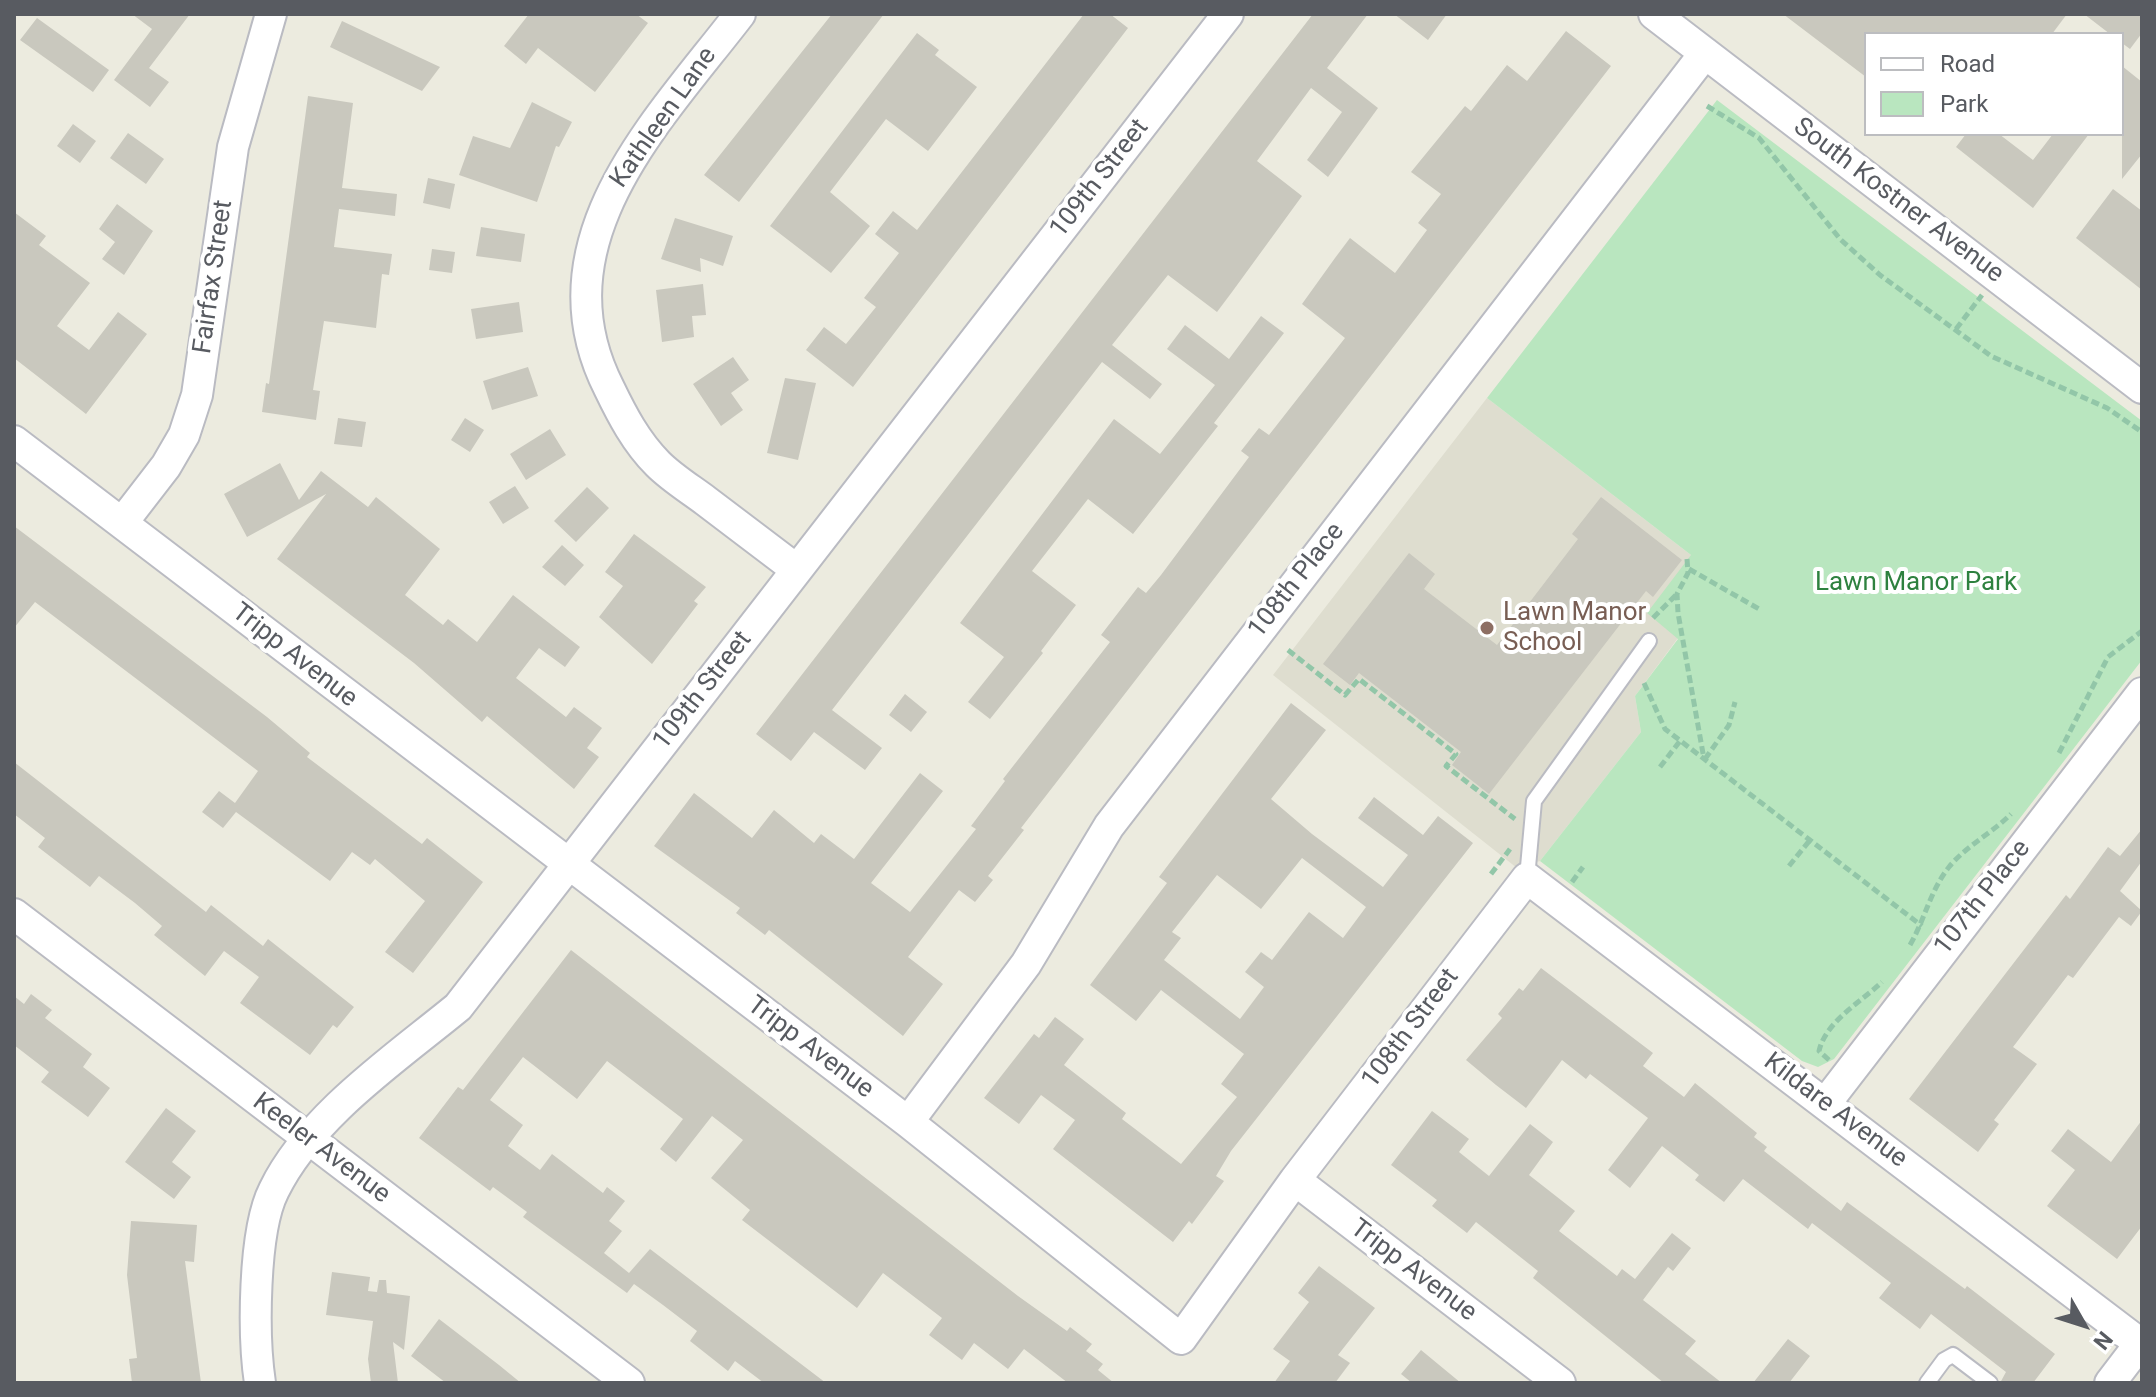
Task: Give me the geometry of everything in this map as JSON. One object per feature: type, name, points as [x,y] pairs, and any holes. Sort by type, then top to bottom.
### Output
[{"type":"street","name":"Fairfax Street","points":[[122,523],[144,499],[172,456],[184,435],[197,395],[233,147],[271,14]]},
{"type":"street","name":"Kathleen Lane","points":[[740,14],[633,153],[613,187],[592,239],[586,313],[598,366],[640,445],[660,467],[797,570]]},
{"type":"street","name":"109th Street","points":[[260,1383],[256,1358],[261,1233],[273,1190],[308,1140],[367,1081],[458,1007],[1228,14]]},
{"type":"street","name":"South Kostner Avenue","points":[[1654,14],[2142,388]]},
{"type":"street","name":"108th Place","points":[[908,1122],[1026,964],[1109,826],[1705,53]]},
{"type":"street","name":"Tripp Avenue","points":[[14,441],[908,1122],[1181,1339],[1295,1180],[1560,1383]]},
{"type":"street","name":"107th Place","points":[[1825,1104],[2142,693]]},
{"type":"street","name":"Kildare Avenue","points":[[1527,878],[2141,1343]]},
{"type":"street","name":"108th Street","points":[[1295,1180],[1527,878]]},
{"type":"street","name":"Keeler Avenue","points":[[14,914],[629,1383]]},
{"type":"street","points":[[2110,1383],[2141,1343]]},
{"type":"lane","points":[[1527,878],[1534,801],[1649,641]]},
{"type":"lane","points":[[1927,1383],[1944,1360],[1953,1355],[1990,1383]]},
{"type":"path","points":[[1707,106],[1759,138],[1840,239],[1880,275],[1991,356],[2107,408],[2142,432]]},
{"type":"path","points":[[1956,329],[1985,291]]},
{"type":"path","points":[[1653,618],[1677,594],[1689,569],[1687,559]]},
{"type":"path","points":[[1689,569],[1759,609]]},
{"type":"path","points":[[1677,594],[1704,760]]},
{"type":"path","points":[[2052,766],[2108,657],[2142,631]]},
{"type":"path","points":[[1288,650],[1345,695],[1359,679],[1456,754],[1446,766],[1517,821],[1517,831]]},
{"type":"path","points":[[1644,683],[1665,729],[1922,926]]},
{"type":"path","points":[[1704,760],[1729,725],[1735,702]]},
{"type":"path","points":[[1660,767],[1680,741]]},
{"type":"path","points":[[1906,952],[1922,926],[1934,891],[1950,866],[2014,812]]},
{"type":"path","points":[[1491,874],[1517,840]]},
{"type":"path","points":[[1789,866],[1810,840]]},
{"type":"path","points":[[1569,885],[1583,867]]},
{"type":"path","points":[[1829,1060],[1819,1051],[1821,1042],[1836,1021],[1890,972]]},
{"type":"shaded area","name":"Lawn Manor School","points":[[1487,398],[1691,555],[1678,638],[1635,696],[1641,732],[1540,861],[1517,868],[1273,675]]},
{"type":"green space","name":"Lawn Manor Park","points":[[1717,100],[2142,421],[2142,660],[1834,1059],[1818,1067],[1802,1061],[1540,861],[1641,732],[1635,696],[1678,639],[1647,613],[1691,555],[1487,398]]},
{"type":"building","points":[[132,14],[190,14],[149,68],[169,82],[150,107],[114,80],[152,29]]},
{"type":"building","points":[[529,14],[636,14],[648,23],[595,92],[538,48],[526,64],[504,46]]},
{"type":"building","points":[[832,14],[884,14],[739,202],[704,175]]},
{"type":"building","points":[[1084,14],[1110,14],[1128,28],[853,387],[806,350],[824,327],[846,344],[876,307],[864,298],[899,253],[875,234],[893,211],[917,230]]},
{"type":"building","points":[[1313,14],[1368,14],[1327,68],[1378,108],[1328,177],[1307,160],[1342,112],[1311,88],[1257,161],[1302,196],[1217,312],[1168,275],[1112,345],[1162,384],[1150,399],[1102,362],[832,710],[882,748],[865,770],[814,732],[791,761],[756,734]]},
{"type":"building","points":[[1394,14],[1447,14],[1428,40]]},
{"type":"building","points":[[1783,14],[2067,14],[2054,32],[1864,32],[1864,75]]},
{"type":"building","points":[[2084,14],[2142,14],[2142,33],[2130,49],[2124,44],[2124,32],[2107,32]]},
{"type":"building","points":[[37,18],[109,70],[93,92],[20,40]]},
{"type":"building","points":[[342,21],[440,67],[422,91],[330,47]]},
{"type":"building","points":[[1566,31],[1611,66],[1021,828],[1024,830],[988,876],[993,880],[975,902],[959,890],[908,957],[943,984],[903,1036],[769,930],[765,935],[736,913],[740,908],[654,846],[694,793],[752,838],[774,810],[814,843],[821,834],[854,859],[920,773],[943,791],[871,883],[910,912],[976,829],[971,826],[1005,781],[1003,779],[1110,642],[1101,635],[1138,587],[1146,593],[1161,575],[1249,457],[1241,451],[1259,428],[1269,435],[1345,338],[1302,304],[1335,258],[1350,238],[1395,273],[1427,230],[1418,223],[1441,194],[1411,172],[1465,106],[1471,111],[1507,65],[1527,81]]},
{"type":"building","points":[[917,33],[939,50],[935,55],[977,87],[928,151],[886,119],[830,192],[870,226],[831,273],[770,226]]},
{"type":"building","points":[[2124,68],[2142,82],[2142,154],[2122,179]]},
{"type":"building","points":[[308,96],[353,103],[342,188],[397,194],[395,216],[339,209],[334,247],[392,254],[389,275],[382,274],[376,328],[324,321],[313,390],[320,391],[316,420],[262,412],[266,383],[269,384]]},
{"type":"building","points":[[532,102],[572,122],[559,147],[556,146],[537,202],[459,175],[473,136],[510,148]]},
{"type":"building","points":[[73,124],[96,141],[80,163],[57,146]]},
{"type":"building","points":[[128,133],[164,159],[146,184],[110,158]]},
{"type":"building","points":[[1964,136],[2002,136],[2033,160],[2051,136],[2087,136],[2033,208],[1956,147]]},
{"type":"building","points":[[428,178],[455,184],[450,209],[423,203]]},
{"type":"building","points":[[2113,189],[2142,211],[2142,290],[2076,238]]},
{"type":"building","points":[[117,204],[153,231],[124,275],[102,259],[115,242],[99,229]]},
{"type":"building","points":[[14,212],[46,236],[39,245],[90,283],[57,326],[89,350],[118,312],[147,334],[86,414],[14,358]]},
{"type":"building","points":[[675,218],[733,236],[723,266],[700,258],[701,272],[661,259]]},
{"type":"building","points":[[481,227],[525,234],[521,262],[476,256]]},
{"type":"building","points":[[432,249],[455,252],[452,273],[429,270]]},
{"type":"building","points":[[703,284],[706,315],[692,316],[694,337],[662,342],[656,290]]},
{"type":"building","points":[[519,302],[523,332],[476,339],[471,309]]},
{"type":"building","points":[[1261,316],[1284,333],[1214,423],[1218,426],[1133,534],[1088,499],[1032,571],[1076,605],[1041,651],[1043,653],[990,719],[968,702],[1004,657],[960,623],[1114,419],[1160,454],[1215,385],[1167,349],[1185,325],[1229,359]]},
{"type":"building","points":[[733,357],[749,380],[731,393],[743,410],[721,426],[693,384]]},
{"type":"building","points":[[528,367],[538,396],[492,410],[483,381]]},
{"type":"building","points":[[785,378],[816,383],[798,460],[767,453]]},
{"type":"building","points":[[338,418],[366,422],[362,447],[334,444]]},
{"type":"building","points":[[465,418],[484,430],[470,452],[451,440]]},
{"type":"building","points":[[550,429],[566,455],[526,480],[510,454]]},
{"type":"building","points":[[280,463],[299,500],[321,471],[368,507],[376,497],[440,549],[405,595],[443,625],[448,619],[477,642],[513,595],[580,647],[565,667],[539,648],[516,678],[566,717],[574,707],[602,728],[587,748],[599,757],[574,789],[487,716],[482,722],[414,663],[277,559],[326,494],[247,537],[224,494]]},
{"type":"building","points":[[515,486],[529,508],[503,524],[489,502]]},
{"type":"building","points":[[587,487],[609,508],[576,542],[554,521]]},
{"type":"building","points":[[1601,497],[1682,560],[1653,597],[1646,591],[1489,794],[1452,765],[1461,752],[1359,673],[1350,685],[1323,664],[1409,553],[1435,574],[1424,589],[1497,645],[1578,539],[1572,534]]},
{"type":"building","points":[[14,526],[267,717],[310,753],[307,757],[422,844],[427,838],[483,882],[413,973],[385,952],[425,901],[375,859],[370,865],[352,852],[330,881],[236,812],[223,828],[202,812],[219,791],[235,803],[258,771],[35,602],[14,628]]},
{"type":"building","points":[[634,534],[706,587],[694,601],[698,604],[652,664],[599,617],[623,586],[605,572]]},
{"type":"building","points":[[562,545],[584,565],[565,586],[542,567]]},
{"type":"building","points":[[905,694],[927,712],[911,732],[889,715]]},
{"type":"building","points":[[1291,703],[1326,730],[1271,799],[1312,834],[1383,887],[1408,855],[1358,818],[1374,797],[1423,835],[1438,816],[1473,843],[1231,1151],[1216,1176],[1224,1181],[1192,1224],[1189,1221],[1173,1242],[1053,1149],[1075,1120],[1041,1095],[1019,1124],[984,1098],[1034,1034],[1039,1038],[1055,1017],[1084,1039],[1064,1065],[1126,1113],[1122,1119],[1181,1164],[1237,1097],[1221,1084],[1244,1054],[1161,990],[1136,1021],[1090,985],[1167,883],[1159,877]],"holes":[[[1302,858],[1366,907],[1343,938],[1309,912],[1272,960],[1261,952],[1245,972],[1264,987],[1240,1019],[1164,960],[1181,938],[1172,932],[1217,875],[1261,909]]]},
{"type":"building","points":[[14,762],[206,912],[211,905],[263,946],[268,939],[354,1007],[337,1028],[333,1025],[310,1055],[240,1003],[259,977],[224,951],[205,976],[154,935],[162,926],[135,903],[99,876],[90,887],[38,847],[45,838],[14,814]]},
{"type":"building","points":[[2142,829],[2142,861],[2120,891],[2142,911],[2131,926],[2119,917],[2073,978],[2068,975],[2013,1047],[2037,1064],[1994,1120],[1999,1124],[1978,1152],[1909,1099],[2066,895],[2070,899],[2108,847],[2120,856]]},
{"type":"building","points":[[571,950],[1018,1296],[1067,1331],[1070,1327],[1092,1344],[1086,1351],[1103,1364],[1098,1370],[1114,1383],[1068,1383],[1024,1349],[1008,1369],[974,1343],[962,1360],[929,1335],[942,1318],[883,1273],[857,1308],[742,1220],[750,1210],[711,1178],[743,1140],[712,1116],[676,1162],[660,1149],[683,1119],[607,1061],[577,1099],[523,1057],[490,1100],[523,1125],[508,1146],[540,1170],[552,1154],[603,1193],[607,1187],[625,1201],[609,1221],[622,1231],[604,1253],[629,1273],[650,1249],[826,1383],[764,1383],[735,1361],[728,1371],[690,1341],[697,1331],[663,1305],[634,1284],[627,1293],[523,1217],[527,1212],[493,1187],[490,1191],[419,1138],[458,1087],[463,1090]]},
{"type":"building","points":[[1541,968],[1653,1053],[1643,1066],[1684,1097],[1695,1083],[1757,1133],[1754,1137],[1767,1147],[1764,1151],[1841,1211],[1847,1202],[1965,1289],[1967,1286],[2055,1354],[2033,1383],[2000,1383],[2006,1372],[1931,1314],[1920,1329],[1879,1298],[1891,1283],[1812,1223],[1808,1229],[1743,1179],[1724,1202],[1695,1180],[1699,1175],[1662,1146],[1630,1188],[1608,1170],[1648,1118],[1590,1074],[1586,1079],[1562,1060],[1526,1108],[1466,1060],[1502,1018],[1498,1014],[1519,988],[1523,991]]},
{"type":"building","points":[[31,994],[52,1010],[45,1018],[92,1054],[83,1067],[110,1088],[88,1117],[41,1082],[49,1072],[14,1045],[14,996],[24,1004]]},
{"type":"building","points":[[166,1108],[196,1131],[172,1162],[191,1177],[174,1199],[125,1162]]},
{"type":"building","points":[[1432,1111],[1469,1139],[1459,1152],[1489,1176],[1530,1124],[1553,1142],[1529,1175],[1575,1211],[1559,1231],[1617,1276],[1622,1269],[1635,1279],[1672,1233],[1691,1248],[1673,1271],[1668,1267],[1643,1300],[1696,1341],[1685,1354],[1722,1383],[1664,1383],[1533,1278],[1538,1271],[1476,1222],[1467,1233],[1432,1206],[1437,1200],[1391,1165]]},
{"type":"building","points":[[2142,1120],[2142,1226],[2117,1259],[2047,1206],[2075,1170],[2051,1151],[2068,1129],[2111,1162]]},
{"type":"building","points":[[131,1221],[197,1225],[194,1262],[185,1261],[201,1383],[132,1383],[129,1359],[137,1358],[127,1275]]},
{"type":"building","points":[[1319,1266],[1375,1308],[1338,1355],[1350,1363],[1335,1383],[1274,1383],[1290,1361],[1273,1349],[1309,1302],[1298,1293]]},
{"type":"building","points":[[332,1272],[370,1277],[368,1291],[377,1292],[379,1280],[386,1280],[387,1293],[410,1296],[404,1350],[393,1342],[398,1383],[371,1383],[368,1359],[373,1321],[326,1315]]},
{"type":"building","points":[[439,1319],[521,1383],[446,1383],[411,1356]]},
{"type":"building","points":[[1788,1339],[1810,1356],[1789,1383],[1753,1383]]},
{"type":"building","points":[[1421,1350],[1461,1383],[1412,1383],[1401,1374]]},
{"type":"place","name":"Lawn Manor School","points":[[1487,628]]}]
